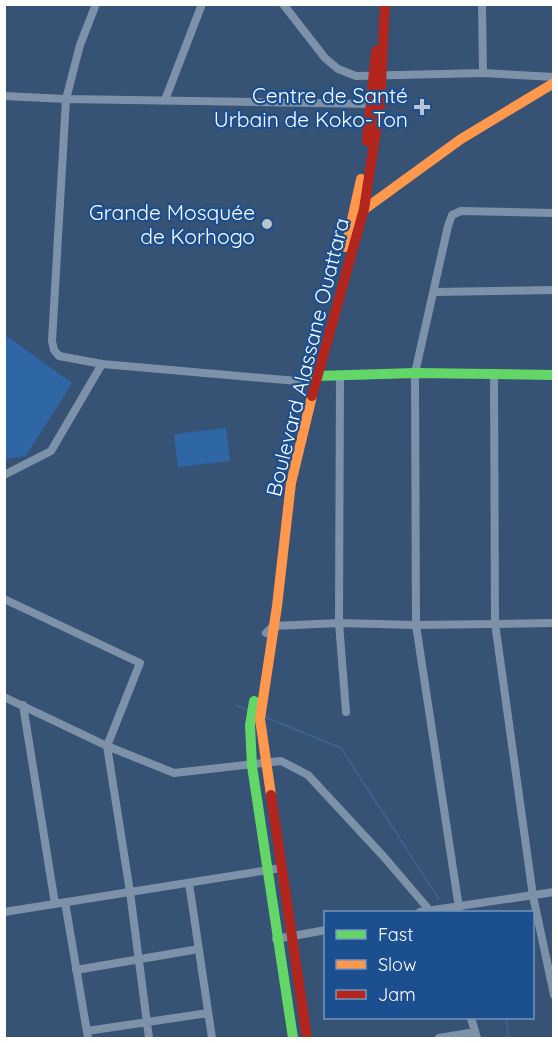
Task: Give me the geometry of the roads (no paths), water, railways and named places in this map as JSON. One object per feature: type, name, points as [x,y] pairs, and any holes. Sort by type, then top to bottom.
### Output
[{"type":"main road","name":"Boulevard Alassane Ouattara","points":[[377,4],[378,76]]},
{"type":"main road","name":"Boulevard Alassane Ouattara","points":[[313,379],[364,209],[385,4]]},
{"type":"main road","points":[[353,216],[461,140],[554,84]]},
{"type":"main road","name":"Boulevard Alassane Ouattara","points":[[293,1038],[266,870],[252,766],[250,725],[257,710],[270,630],[277,606],[291,483],[313,379],[353,216],[375,104]]},
{"type":"main road","points":[[313,379],[416,372],[554,375]]},
{"type":"main road","name":"Boulevard Alassane Ouattara","points":[[257,710],[307,1038]]},
{"type":"street","points":[[96,4],[80,45],[66,99],[52,342],[54,350],[59,356],[102,364],[313,379]]},
{"type":"street","points":[[165,100],[202,4]]},
{"type":"street","points":[[283,4],[319,51],[335,66],[356,76],[483,73],[554,77]]},
{"type":"street","points":[[482,4],[483,73]]},
{"type":"street","points":[[4,96],[375,104]]},
{"type":"street","points":[[459,908],[416,625],[416,372],[452,215],[461,211],[554,213]]},
{"type":"street","points":[[434,292],[554,290]]},
{"type":"street","points":[[4,475],[51,451],[102,364]]},
{"type":"street","points":[[494,374],[495,623],[533,896],[554,995]]},
{"type":"street","points":[[340,376],[339,623],[346,712]]},
{"type":"street","points":[[4,599],[140,663],[107,746],[130,892],[149,1038]]},
{"type":"street","points":[[270,630],[339,623],[416,625],[554,623]]},
{"type":"street","points":[[4,697],[107,746],[174,773],[281,761],[308,775],[384,857],[429,911]]},
{"type":"street","points":[[23,705],[55,904]]},
{"type":"street","points":[[4,912],[281,868]]},
{"type":"street","points":[[189,882],[212,1038]]},
{"type":"street","points":[[437,911],[554,892]]},
{"type":"street","points":[[65,902],[88,1035],[147,1022],[208,1013]]},
{"type":"street","points":[[276,939],[324,930]]},
{"type":"street","points":[[76,970],[199,950]]},
{"type":"street","points":[[439,1038],[476,1035],[472,1019]]},
{"type":"waterway","points":[[237,706],[248,710]]},
{"type":"waterway","points":[[265,717],[341,748],[439,899]]},
{"type":"waterway","points":[[506,1019],[509,1038]]},
{"type":"place","name":"Centre de Santé Urbain de Koko-Ton","points":[[422,107]]},
{"type":"place","name":"Grande Mosquée de Korhogo","points":[[267,224]]}]
